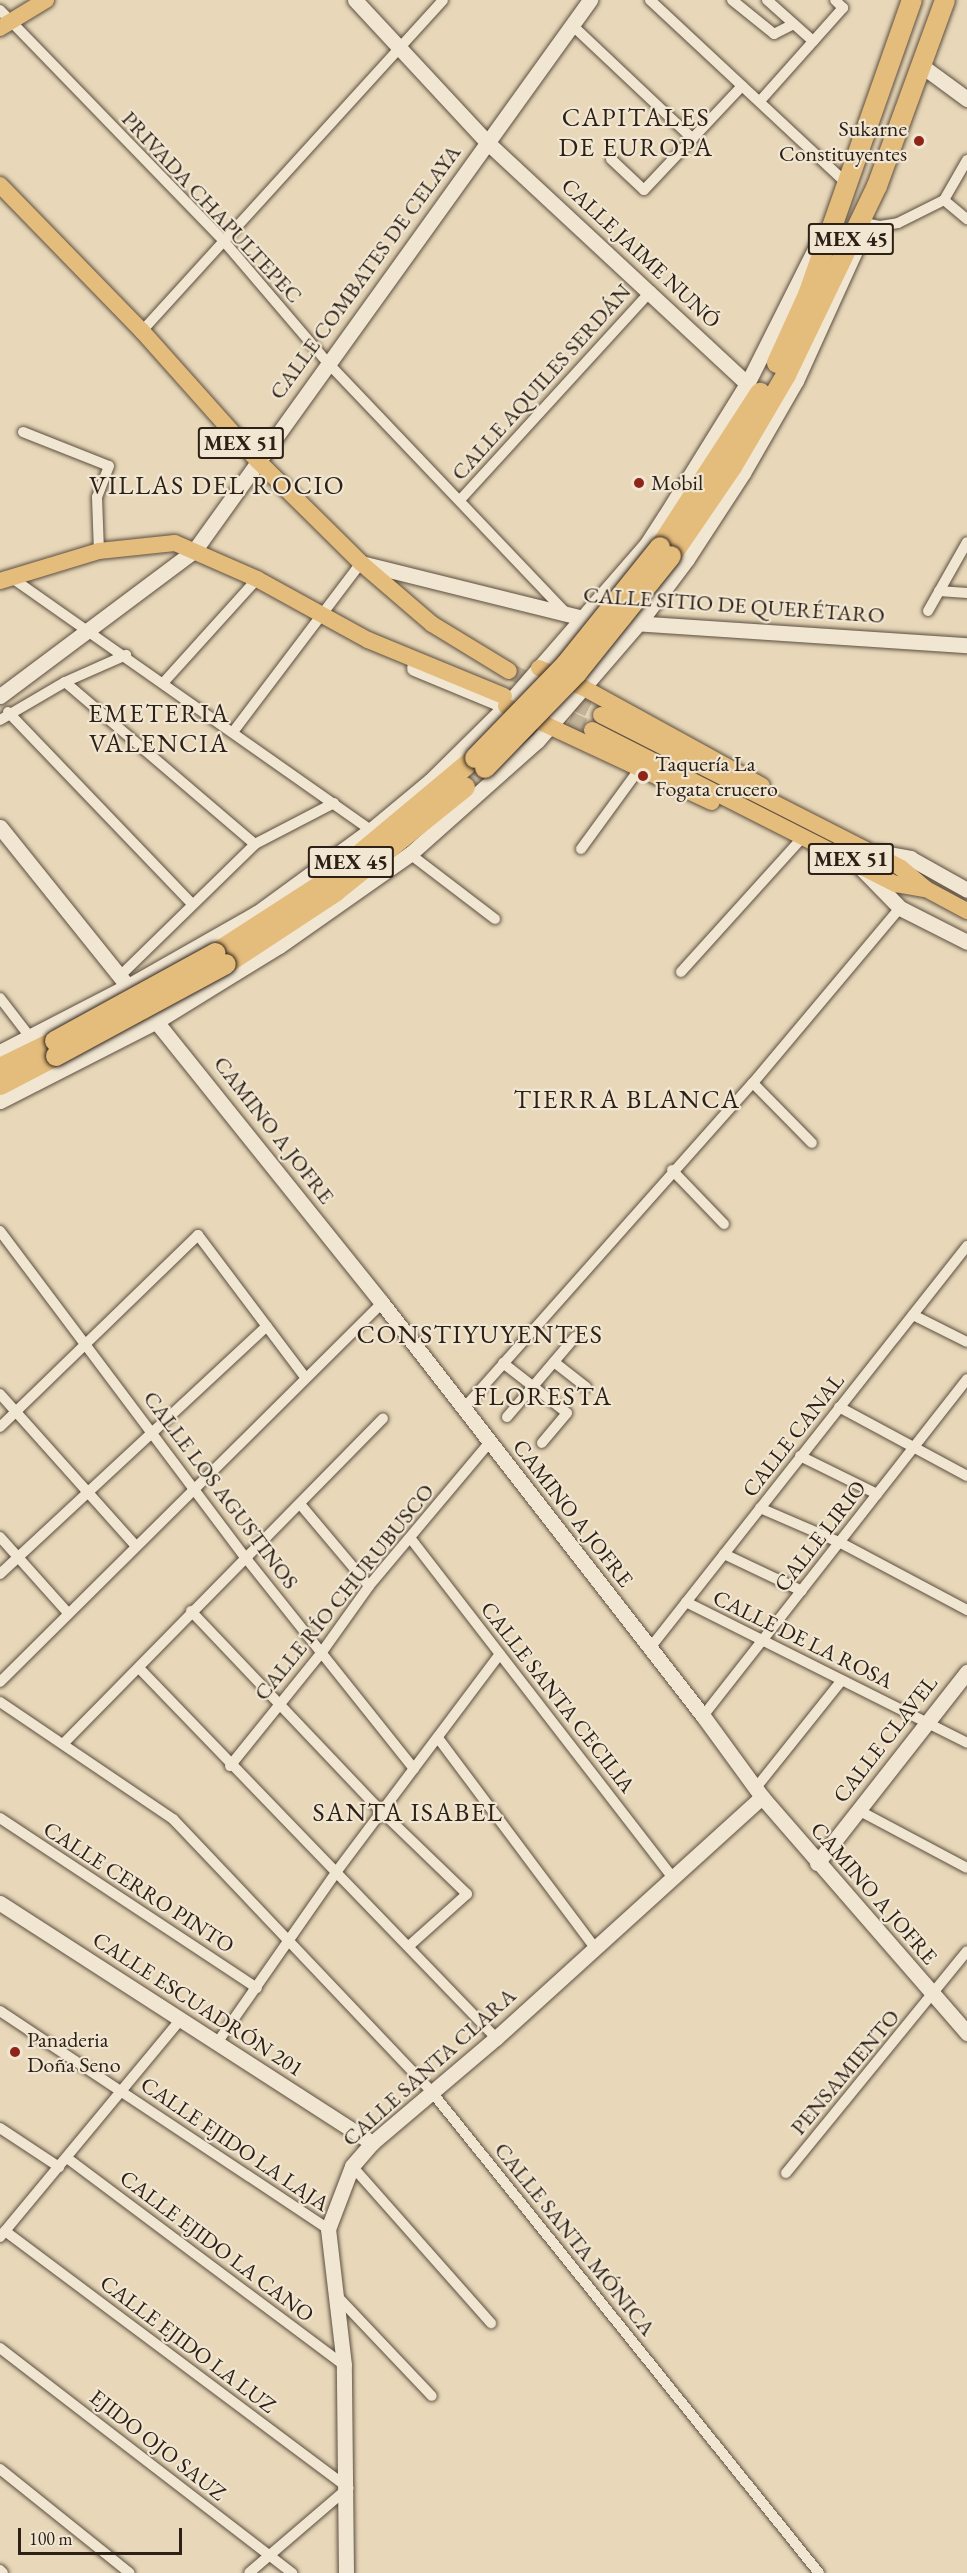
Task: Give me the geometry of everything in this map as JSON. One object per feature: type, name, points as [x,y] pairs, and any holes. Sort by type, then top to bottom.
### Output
[{"type":"highway","name":"MEX 45","points":[[0,1085],[226,964],[335,891],[444,805],[526,730],[578,673],[671,556],[726,462],[775,367],[808,295],[912,0]]},
{"type":"highway","name":"MEX 45","points":[[0,1068],[122,1007],[216,952],[329,880],[437,794],[566,664],[726,462],[786,375],[863,223],[945,0]]},
{"type":"main road","points":[[3,20],[46,0]]},
{"type":"main road","name":"CALLE JAIME NUNÓ","points":[[355,0],[400,45],[487,142],[651,291],[747,384]]},
{"type":"main road","name":"CALLE COMBATES DE CELAYA","points":[[0,696],[194,551],[590,0]]},
{"type":"main road","points":[[922,66],[967,99]]},
{"type":"main road","points":[[0,1052],[65,1020],[126,980],[257,913],[371,830],[430,781],[505,701],[539,669],[575,617],[646,545],[710,450],[747,384],[846,183]]},
{"type":"main road","name":"MEX 51","points":[[0,185],[142,331],[258,461],[361,563],[432,624],[509,671]]},
{"type":"main road","points":[[0,1101],[157,1021],[279,946],[410,854],[549,727],[639,623],[731,492],[796,381],[849,271],[863,223]]},
{"type":"main road","points":[[6,579],[99,551],[161,542],[194,551],[257,579],[368,640],[505,701],[549,727],[746,818],[778,823]]},
{"type":"main road","name":"CALLE SITIO DE QUERÉTARO","points":[[361,563],[575,617],[967,645]]},
{"type":"main road","points":[[539,669],[584,688],[793,803],[826,832]]},
{"type":"main road","name":"MEX 51","points":[[926,889],[896,884],[778,823],[597,722],[902,868],[926,889],[967,911]]},
{"type":"main road","name":"CAMINO A JOFRE","points":[[2,835],[126,980],[382,1303],[703,1716],[759,1793],[817,1863],[967,2033]]},
{"type":"main road","points":[[868,851],[910,858],[967,890]]},
{"type":"main road","points":[[852,860],[900,908],[967,942]]},
{"type":"main road","points":[[65,1020],[81,1037],[80,1061]]},
{"type":"main road","name":"CALLE CLAVEL","points":[[817,1863],[967,1672]]},
{"type":"main road","name":"CALLE SANTA CLARA","points":[[346,2573],[348,2488],[344,2365],[328,2229],[352,2166],[372,2143],[496,2038],[674,1879],[759,1793]]},
{"type":"main road","name":"CALLE ESCUADRÓN 201","points":[[0,1903],[372,2143]]},
{"type":"street","points":[[142,331],[222,239],[443,0]]},
{"type":"street","points":[[650,0],[846,183]]},
{"type":"street","points":[[732,0],[774,34],[794,24]]},
{"type":"street","points":[[767,0],[813,41]]},
{"type":"street","points":[[760,101],[843,8],[835,0]]},
{"type":"street","name":"PRIVADA CHAPULTEPEC","points":[[3,20],[222,239],[327,363],[575,617]]},
{"type":"street","points":[[572,25],[693,139]]},
{"type":"street","points":[[611,159],[644,190],[742,86]]},
{"type":"street","points":[[863,223],[898,223],[944,200],[967,160]]},
{"type":"street","points":[[944,200],[967,219]]},
{"type":"street","name":"CALLE AQUILES SERDÁN","points":[[460,500],[651,291]]},
{"type":"street","points":[[23,432],[109,466],[97,497],[99,551]]},
{"type":"street","points":[[927,611],[967,543]]},
{"type":"street","points":[[234,732],[361,563]]},
{"type":"street","points":[[6,579],[88,629],[371,830]]},
{"type":"street","points":[[164,682],[257,579]]},
{"type":"street","points":[[939,591],[967,593]]},
{"type":"street","points":[[126,656],[65,682],[4,716],[192,904]]},
{"type":"street","points":[[65,682],[255,844]]},
{"type":"street","points":[[581,849],[640,768]]},
{"type":"street","points":[[126,980],[192,904],[255,844],[334,803]]},
{"type":"street","points":[[681,972],[804,836]]},
{"type":"street","points":[[410,854],[495,918]]},
{"type":"street","points":[[464,1408],[672,1170],[753,1083],[900,908]]},
{"type":"street","points":[[0,998],[30,1037]]},
{"type":"street","points":[[753,1083],[812,1143]]},
{"type":"street","points":[[672,1170],[724,1224]]},
{"type":"street","name":"CALLE LOS AGUSTINOS","points":[[0,1231],[196,1488],[245,1557],[414,1769]]},
{"type":"street","points":[[0,1427],[88,1346],[198,1235],[305,1377]]},
{"type":"street","name":"CALLE CANAL","points":[[650,1648],[967,1246]]},
{"type":"street","points":[[0,1681],[382,1303]]},
{"type":"street","points":[[913,1315],[967,1342]]},
{"type":"street","points":[[0,1574],[267,1326]]},
{"type":"street","points":[[507,1417],[576,1337]]},
{"type":"street","points":[[554,1362],[586,1387]]},
{"type":"street","points":[[503,1363],[567,1413],[542,1443]]},
{"type":"street","name":"CALLE LIRIO","points":[[703,1716],[841,1544],[967,1378]]},
{"type":"street","points":[[0,1394],[136,1546]]},
{"type":"street","points":[[839,1407],[967,1476]]},
{"type":"street","points":[[64,1743],[139,1668],[191,1611],[300,1504],[383,1418]]},
{"type":"street","name":"CALLE RÍO CHURUBUSCO","points":[[230,1766],[322,1652],[369,1586],[411,1539],[489,1443]]},
{"type":"street","points":[[800,1456],[877,1494]]},
{"type":"street","points":[[300,1504],[369,1586]]},
{"type":"street","points":[[760,1508],[841,1544],[967,1610]]},
{"type":"street","points":[[0,1537],[68,1613]]},
{"type":"street","name":"CALLE SANTA CECILIA","points":[[411,1539],[674,1879]]},
{"type":"street","points":[[723,1554],[802,1592]]},
{"type":"street","name":"CALLE DE LA ROSA","points":[[686,1602],[967,1743]]},
{"type":"street","points":[[191,1611],[382,1812],[467,1894],[409,1946]]},
{"type":"street","points":[[217,2043],[337,1871],[500,1654]]},
{"type":"street","points":[[139,1668],[230,1766],[337,1871],[496,2038]]},
{"type":"street","points":[[759,1793],[842,1680]]},
{"type":"street","name":"CALLE SANTA MÓNICA","points":[[0,1702],[174,1819],[431,2091],[819,2573]]},
{"type":"street","points":[[438,1738],[595,1948]]},
{"type":"street","points":[[858,1810],[967,1868]]},
{"type":"street","name":"CALLE CERRO PINTO","points":[[0,1818],[257,1988]]},
{"type":"street","name":"PENSAMIENTO","points":[[786,2173],[933,1996],[967,1951]]},
{"type":"street","name":"CALLE EJIDO LA LAJA","points":[[0,2011],[328,2229]]},
{"type":"street","points":[[2,2234],[123,2092],[180,2020]]},
{"type":"street","name":"CALLE EJIDO LA CANO","points":[[0,2128],[63,2163],[344,2365]]},
{"type":"street","points":[[352,2166],[490,2323]]},
{"type":"street","name":"CALLE EJIDO LA LUZ","points":[[2,2234],[348,2488]]},
{"type":"street","points":[[336,2295],[432,2396]]},
{"type":"street","name":"EJIDO OJO SAUZ","points":[[0,2348],[292,2573]]},
{"type":"street","points":[[0,2469],[128,2572]]},
{"type":"street","points":[[249,2573],[267,2555],[348,2488]]},
{"type":"tunnel","points":[[509,671],[601,715]]},
{"type":"tunnel","points":[[548,709],[592,730]]},
{"type":"place","name":"Sukarne Constituyentes","points":[[919,141]]},
{"type":"place","name":"Mobil","points":[[639,483]]},
{"type":"place","name":"Taquería La Fogata crucero","points":[[643,776]]},
{"type":"place","name":"Panaderia Doña Seno","points":[[15,2052]]},
{"type":"district","name":"CAPITALES DE EUROPA","points":[[636,133]]},
{"type":"district","name":"VILLAS DEL ROCIO","points":[[217,486]]},
{"type":"district","name":"EMETERIA VALENCIA","points":[[159,729]]},
{"type":"district","name":"TIERRA BLANCA","points":[[627,1100]]},
{"type":"district","name":"CONSTIYUYENTES","points":[[480,1335]]},
{"type":"district","name":"FLORESTA","points":[[543,1397]]},
{"type":"district","name":"SANTA ISABEL","points":[[408,1813]]}]
